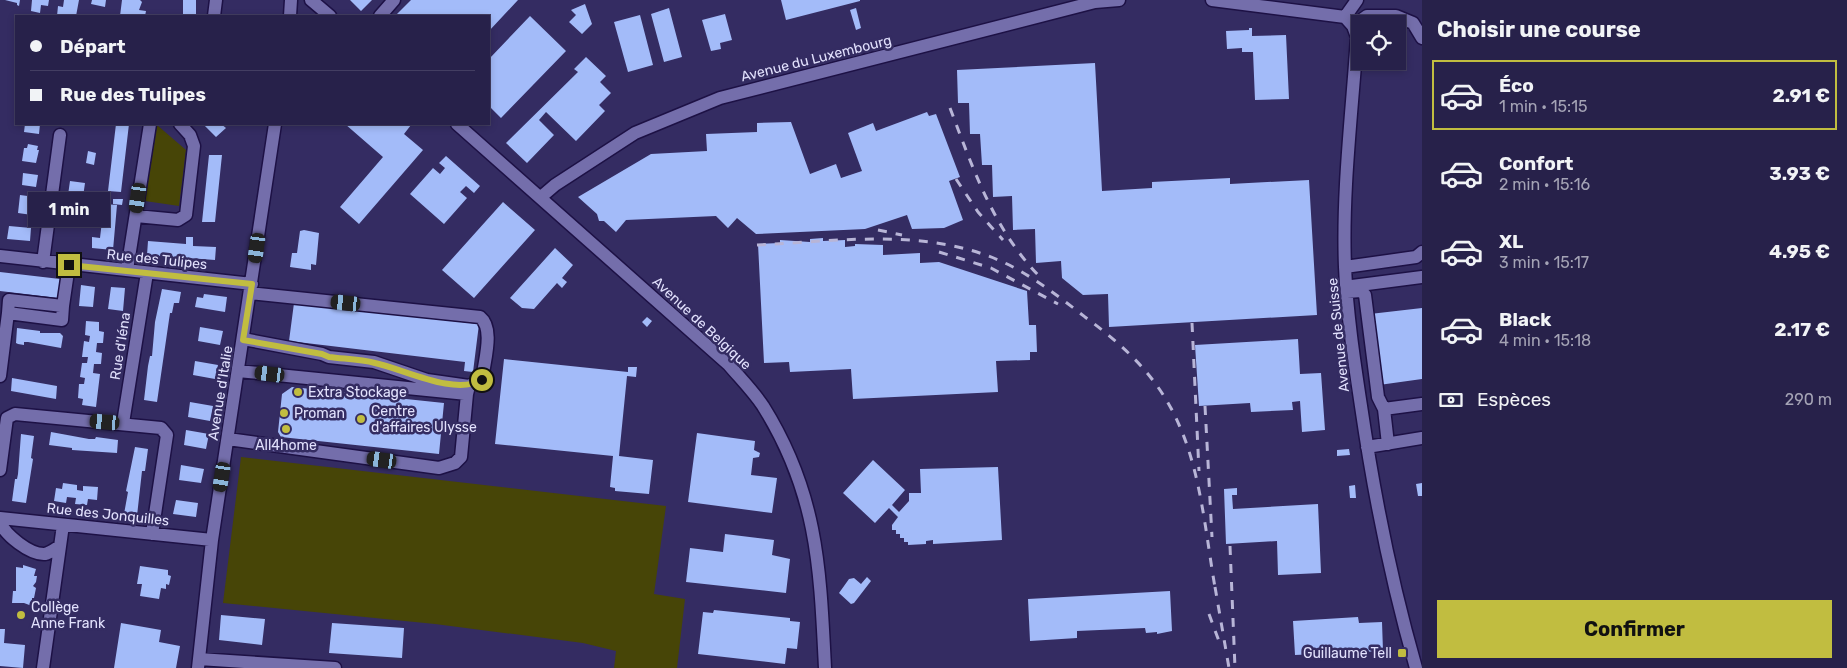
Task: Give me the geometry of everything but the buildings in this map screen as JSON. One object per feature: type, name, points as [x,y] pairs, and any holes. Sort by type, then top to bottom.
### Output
[{"type":"street","points":[[214,15],[216,0]]},
{"type":"street","points":[[290,15],[291,0]]},
{"type":"street","points":[[311,0],[329,15]]},
{"type":"street","points":[[381,15],[394,0]]},
{"type":"street","name":"Avenue du Luxembourg","points":[[541,197],[555,185],[636,133],[720,98],[1095,2],[1119,0]]},
{"type":"street","points":[[1212,0],[1349,21],[1367,16],[1396,16],[1413,23],[1422,38]]},
{"type":"street","points":[[1349,21],[1357,0]]},
{"type":"street","name":"Avenue de Suisse","points":[[1349,21],[1357,37],[1345,222],[1345,267],[1350,334],[1383,542],[1398,607],[1416,668]]},
{"type":"street","points":[[127,270],[150,125]]},
{"type":"street","points":[[136,216],[178,220],[186,215],[194,146],[190,135],[181,125]]},
{"type":"street","name":"Avenue d'Italie","points":[[198,663],[212,540],[276,125]]},
{"type":"street","name":"Avenue de Belgique","points":[[457,125],[729,364],[762,405],[792,460],[810,515],[820,570],[825,668]]},
{"type":"street","points":[[43,262],[60,135]]},
{"type":"street","points":[[1345,267],[1416,257],[1422,252]]},
{"type":"street","name":"Rue des Tulipes","points":[[0,256],[127,270],[480,317],[486,321],[488,329],[483,374],[482,380],[468,390]]},
{"type":"street","points":[[8,313],[62,320],[69,265]]},
{"type":"street","name":"Rue d'Iéna","points":[[123,423],[147,273]]},
{"type":"street","points":[[1347,289],[1422,277]]},
{"type":"street","points":[[1347,289],[1362,291],[1365,294],[1378,397],[1384,409],[1388,444]]},
{"type":"street","points":[[0,376],[8,313],[4,299],[63,306]]},
{"type":"street","points":[[243,340],[322,354],[329,357],[374,362],[427,380],[468,390]]},
{"type":"street","points":[[238,370],[468,390]]},
{"type":"street","points":[[228,439],[439,468],[455,463],[461,457],[468,390]]},
{"type":"street","points":[[1384,409],[1422,404]]},
{"type":"street","points":[[0,470],[8,418],[16,414],[161,428],[167,435],[152,534]]},
{"type":"street","points":[[1367,447],[1422,438]]},
{"type":"street","points":[[0,520],[3,530],[34,552],[47,554],[60,546]]},
{"type":"street","name":"Rue des Jonquilles","points":[[0,520],[212,540]]},
{"type":"street","points":[[43,668],[63,525]]},
{"type":"street","points":[[198,663],[335,668]]},
{"type":"shaded area","points":[[157,125],[186,150],[179,206],[145,201]]},
{"type":"shaded area","points":[[241,457],[666,506],[654,594],[685,599],[677,668],[614,668],[616,651],[583,643],[435,624],[223,603]]},
{"type":"railway","points":[[950,108],[977,177],[998,220],[1025,260],[1042,279]]},
{"type":"railway","points":[[956,179],[978,212],[1003,240]]},
{"type":"railway","points":[[878,230],[902,235]]},
{"type":"railway","points":[[757,245],[855,239],[888,239],[952,246],[983,254],[1023,272],[1100,328],[1128,352],[1152,379],[1172,410],[1180,427],[1194,467],[1216,593]]},
{"type":"railway","points":[[939,252],[991,268],[1058,304]]},
{"type":"railway","points":[[1192,323],[1199,471]]},
{"type":"railway","points":[[1205,406],[1212,537]]},
{"type":"railway","points":[[1230,546],[1235,668]]},
{"type":"railway","points":[[1215,587],[1229,668]]},
{"type":"railway","points":[[1209,614],[1220,644]]},
{"type":"place","name":"Extra Stockage","points":[[298,392]]},
{"type":"place","name":"Proman","points":[[284,413]]},
{"type":"place","name":"Centre d'affaires Ulysse","points":[[361,419]]},
{"type":"place","name":"All4home","points":[[286,429]]},
{"type":"place","name":"Collège Anne Frank","points":[[21,615]]},
{"type":"place","name":"Guillaume Tell","points":[[1402,653]]},
{"type":"route","points":[[69,265],[252,284],[243,340],[322,354],[329,357],[374,362],[427,380],[469,386],[482,380]]}]
